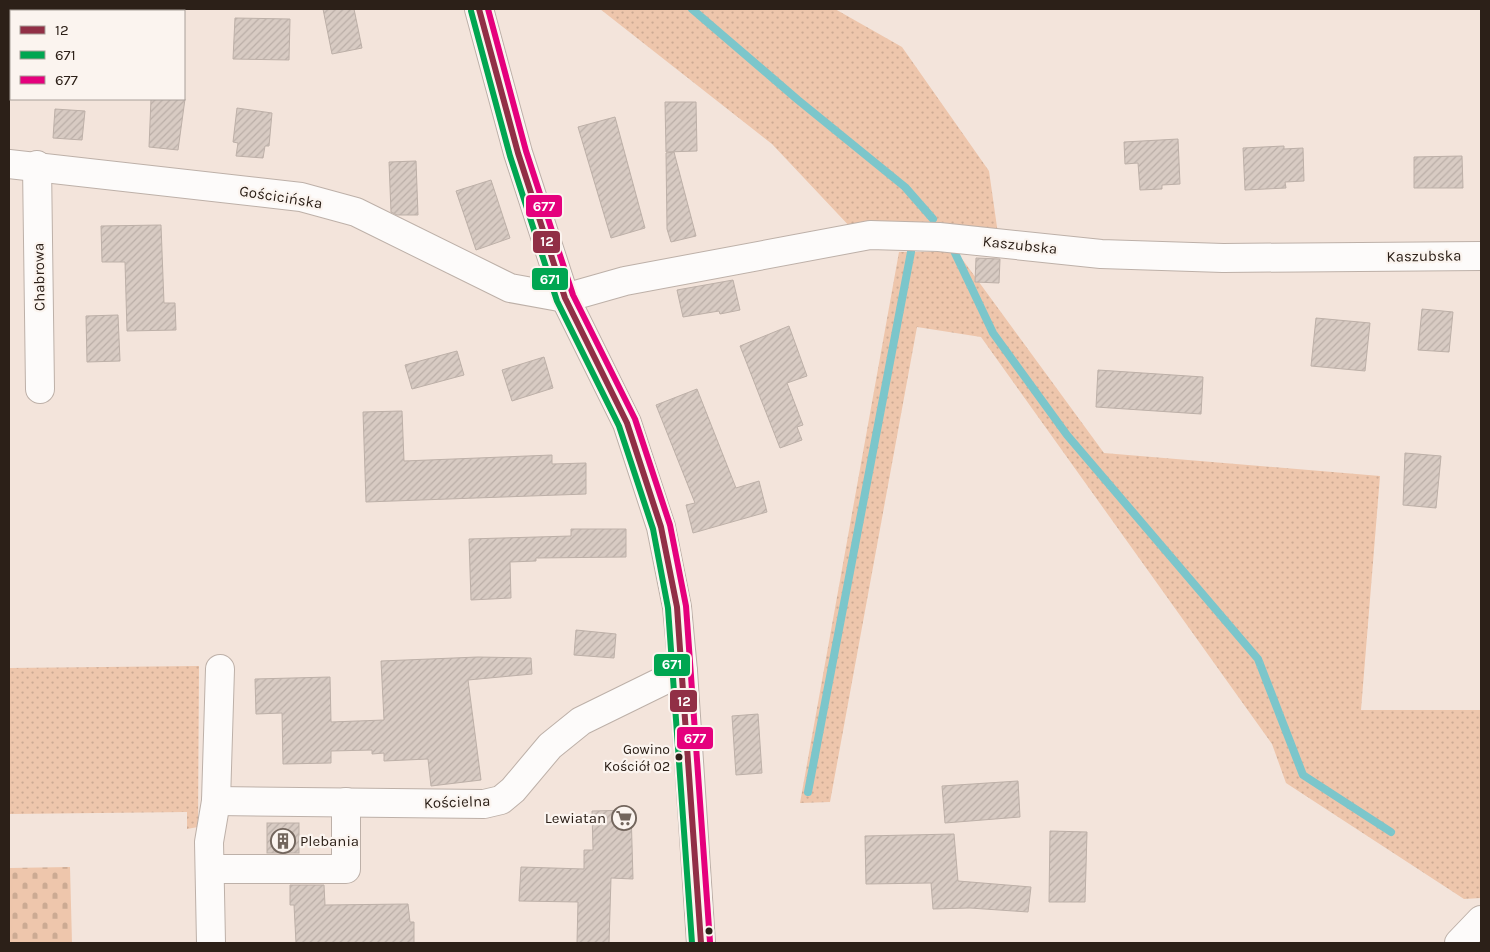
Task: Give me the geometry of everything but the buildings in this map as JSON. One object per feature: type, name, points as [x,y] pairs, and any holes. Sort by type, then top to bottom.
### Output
[{"type":"street","points":[[478,9],[518,153],[565,298],[627,423],[661,526],[677,607],[701,943]]},
{"type":"street","name":"Gościcińska","points":[[9,164],[301,197],[356,212],[510,288],[565,298]]},
{"type":"street","name":"Chabrowa","points":[[37,166],[40,389]]},
{"type":"street","name":"Kaszubska","points":[[565,298],[625,280],[870,235],[938,237],[1101,254],[1223,258],[1481,256]]},
{"type":"street","points":[[211,943],[210,842],[216,801],[220,669]]},
{"type":"street","name":"Kościelna","points":[[216,801],[484,804],[501,800],[513,790],[550,746],[582,721],[683,671]]},
{"type":"street","points":[[210,869],[346,869],[346,802]]},
{"type":"street","points":[[1459,943],[1481,920]]},
{"type":"green space","points":[[600,9],[835,9],[902,47],[989,171],[998,234],[853,230],[772,144]]},
{"type":"green space","points":[[899,252],[957,252],[1104,453],[1380,476],[1361,710],[1481,710],[1481,898],[1464,899],[1286,783],[1272,744],[981,337],[917,327],[830,802],[800,803]]},
{"type":"green space","points":[[199,666],[198,827],[187,829],[187,812],[9,814],[9,668]]},
{"type":"green space","points":[[70,867],[72,943],[9,943],[9,868]]},
{"type":"waterway","points":[[692,9],[798,100],[905,187],[933,219]]},
{"type":"waterway","points":[[808,792],[911,252]]},
{"type":"waterway","points":[[955,253],[993,333],[1067,435],[1258,659],[1303,775],[1391,832]]},
{"type":"transit line","name":"12","points":[[479,9],[518,153],[565,298],[627,423],[661,527],[677,607],[701,943]]},
{"type":"transit line","name":"677","points":[[488,9],[526,151],[573,295],[635,419],[670,525],[686,606],[710,942]]},
{"type":"transit line","name":"671","points":[[471,11],[510,156],[557,301],[619,426],[653,529],[668,608],[692,943]]},
{"type":"place","name":"Gowino Kościół 02","points":[[679,757]]},
{"type":"place","name":"Lewiatan","points":[[624,818]]},
{"type":"place","name":"Plebania","points":[[283,841]]}]
